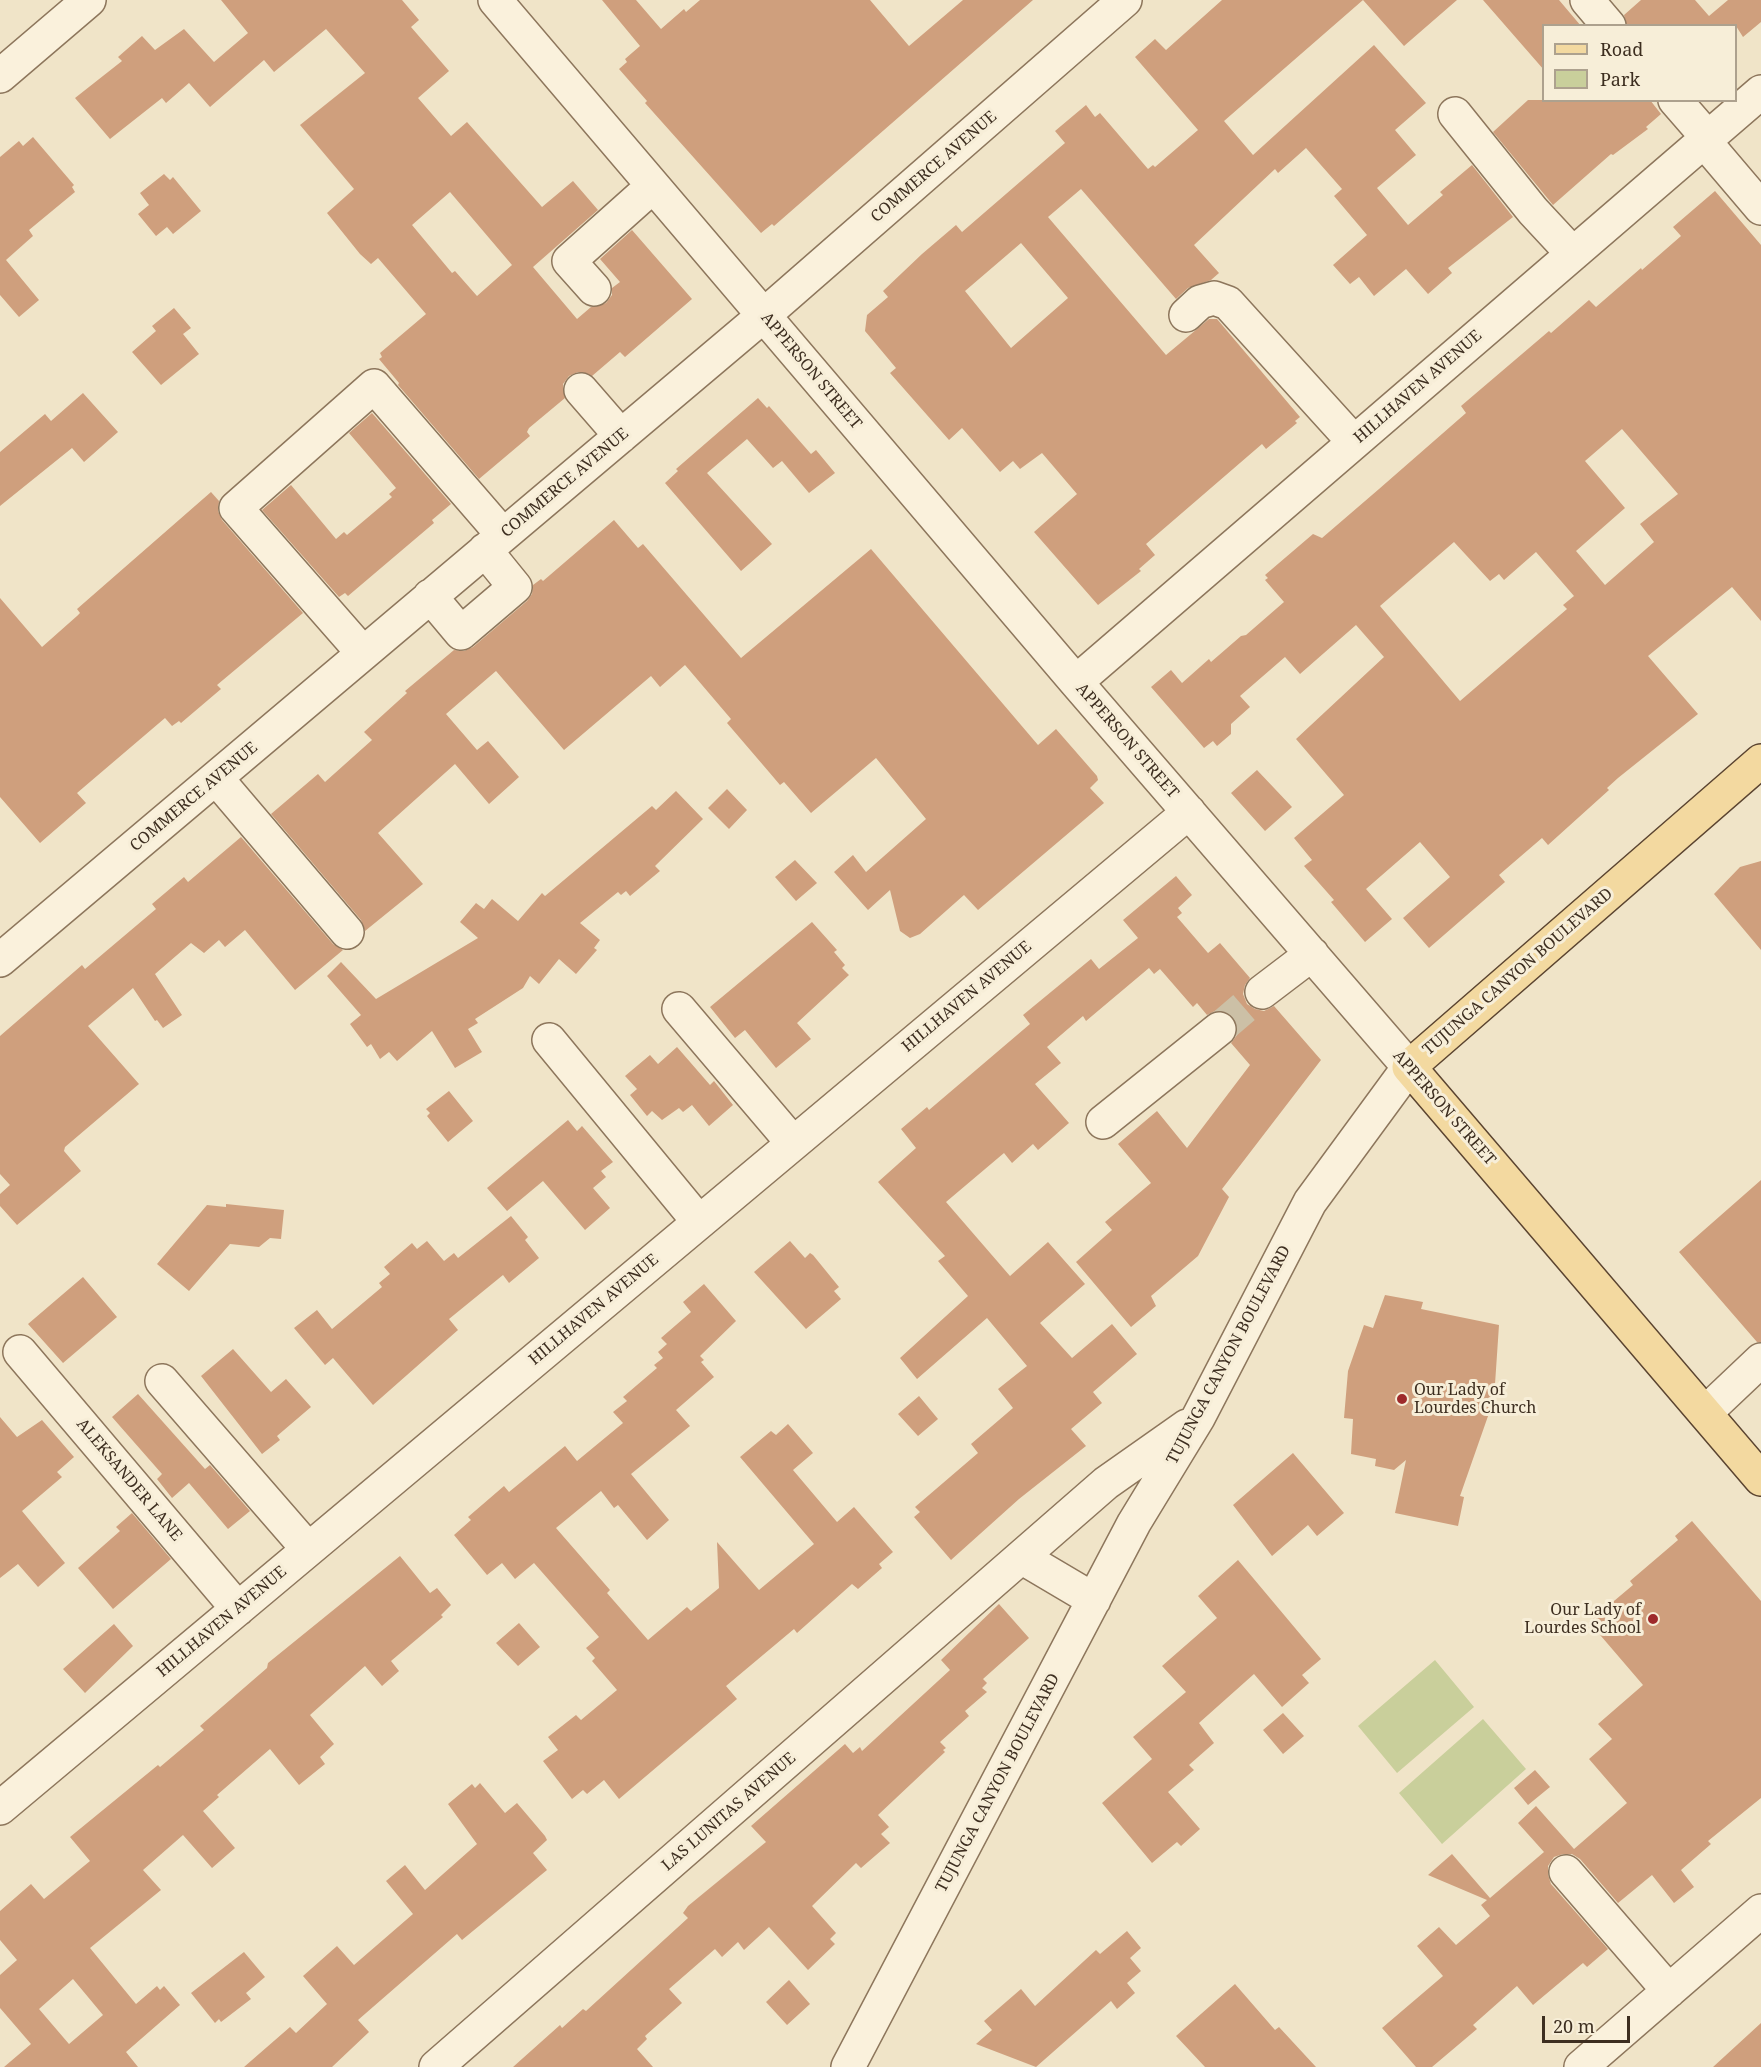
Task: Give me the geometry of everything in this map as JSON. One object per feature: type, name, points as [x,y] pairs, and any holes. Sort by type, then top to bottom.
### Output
[{"type":"main road","name":"TUJUNGA CANYON BOULEVARD","points":[[1409,1066],[1761,761]]},
{"type":"main road","name":"APPERSON STREET","points":[[1409,1066],[1761,1479]]},
{"type":"street","points":[[0,76],[89,0]]},
{"type":"street","name":"APPERSON STREET","points":[[495,0],[1076,682],[1409,1066]]},
{"type":"street","name":"COMMERCE AVENUE","points":[[0,960],[763,316],[1125,0]]},
{"type":"street","points":[[1587,0],[1608,24]]},
{"type":"street","name":"HILLHAVEN AVENUE","points":[[1076,682],[1761,92]]},
{"type":"street","points":[[1677,102],[1761,208]]},
{"type":"street","points":[[1455,114],[1533,211],[1573,254]]},
{"type":"street","points":[[594,289],[569,261],[653,186]]},
{"type":"street","points":[[1186,315],[1200,302],[1214,298],[1228,303],[1354,442]]},
{"type":"street","points":[[363,653],[236,508],[374,386],[494,542],[515,587],[461,633],[430,596]]},
{"type":"street","points":[[581,390],[621,436]]},
{"type":"street","points":[[216,778],[347,932]]},
{"type":"street","name":"HILLHAVEN AVENUE","points":[[0,1808],[1189,812]]},
{"type":"street","points":[[1263,992],[1312,954]]},
{"type":"street","points":[[679,1009],[793,1143]]},
{"type":"street","points":[[1103,1122],[1219,1029]]},
{"type":"street","points":[[549,1040],[699,1222]]},
{"type":"street","name":"TUJUNGA CANYON BOULEVARD","points":[[848,2067],[1134,1523],[1198,1418],[1310,1202],[1409,1066]]},
{"type":"street","name":"ALEKSANDER LANE","points":[[20,1352],[238,1609]]},
{"type":"street","points":[[1705,1413],[1761,1360]]},
{"type":"street","points":[[162,1381],[308,1549]]},
{"type":"street","name":"LAS LUNITAS AVENUE","points":[[436,2067],[1106,1483],[1198,1418]]},
{"type":"street","points":[[1023,1557],[1094,1599]]},
{"type":"street","points":[[1566,1872],[1669,1991]]},
{"type":"street","points":[[1581,2067],[1761,1911]]},
{"type":"green space","points":[[1435,1660],[1474,1707],[1397,1773],[1358,1726]]},
{"type":"green space","points":[[1483,1719],[1526,1769],[1442,1844],[1399,1793]]},
{"type":"building","points":[[221,0],[402,0],[419,20],[411,27],[449,71],[418,98],[451,136],[467,122],[542,207],[573,181],[598,210],[533,267],[577,319],[591,307],[606,303],[612,295],[612,288],[620,282],[600,259],[632,230],[692,299],[625,357],[620,352],[592,376],[578,372],[569,376],[563,384],[565,398],[529,428],[527,432],[530,436],[479,479],[398,385],[399,383],[379,359],[382,357],[380,353],[426,314],[378,258],[371,264],[360,254],[327,213],[354,189],[300,125],[365,73],[326,29],[274,72],[264,60],[210,107],[189,83],[166,103],[162,98],[110,139],[75,98],[122,61],[118,57],[142,36],[155,50],[184,29],[214,62],[248,33]],"holes":[[[450,192],[512,265],[477,296],[455,271],[452,273],[412,225]]]},
{"type":"building","points":[[602,0],[636,0],[661,29],[684,9],[686,12],[700,0],[870,0],[909,46],[963,0],[1033,0],[774,226],[772,224],[761,233],[645,103],[647,101],[619,69],[627,62],[625,59],[640,46]]},
{"type":"building","points":[[1222,0],[1363,0],[1224,121],[1253,155],[1374,45],[1426,103],[1395,130],[1416,155],[1377,188],[1408,225],[1443,195],[1440,192],[1472,165],[1513,217],[1448,268],[1452,273],[1428,294],[1406,269],[1374,296],[1359,277],[1350,284],[1333,265],[1367,235],[1334,196],[1342,189],[1306,148],[1278,173],[1275,169],[1194,245],[1219,273],[1211,280],[1188,288],[1176,299],[1081,189],[1048,217],[1166,355],[1209,319],[1217,319],[1300,417],[1295,421],[1297,423],[1266,449],[1262,444],[1146,544],[1155,555],[1139,569],[1141,571],[1098,605],[1034,532],[1077,494],[1042,453],[1020,469],[1013,461],[1000,472],[962,428],[949,440],[890,373],[896,368],[865,331],[867,315],[888,297],[883,291],[956,225],[962,232],[1065,143],[1055,131],[1086,105],[1095,117],[1100,113],[1148,169],[1153,165],[1155,167],[1198,130],[1135,57],[1155,39],[1166,50]],"holes":[[[1021,243],[1068,298],[1011,348],[965,291]]]},
{"type":"building","points":[[1363,0],[1457,0],[1404,46]]},
{"type":"building","points":[[1483,0],[1559,0],[1579,24],[1542,24],[1542,68]]},
{"type":"building","points":[[1641,0],[1695,0],[1709,16],[1728,0],[1761,0],[1761,22],[1743,37],[1737,24],[1626,24],[1624,15]]},
{"type":"building","points":[[1528,100],[1652,102],[1661,114],[1646,127],[1648,129],[1613,155],[1611,154],[1553,205],[1493,132]]},
{"type":"building","points":[[33,137],[74,185],[72,187],[75,192],[29,230],[33,236],[6,260],[39,300],[19,317],[0,295],[0,157],[19,141],[23,146]]},
{"type":"building","points":[[164,174],[170,180],[173,177],[201,211],[173,234],[167,227],[156,236],[138,214],[149,205],[140,193]]},
{"type":"building","points":[[1715,191],[1761,245],[1761,621],[1732,587],[1648,656],[1698,714],[1618,778],[1607,788],[1609,790],[1548,845],[1542,838],[1499,875],[1505,882],[1429,948],[1403,918],[1450,877],[1420,842],[1366,889],[1392,919],[1365,942],[1331,902],[1334,900],[1304,866],[1312,860],[1294,838],[1344,795],[1296,739],[1384,657],[1356,625],[1300,674],[1285,657],[1240,696],[1250,707],[1231,724],[1231,734],[1217,746],[1213,741],[1204,748],[1151,687],[1171,670],[1182,683],[1209,659],[1211,662],[1241,636],[1246,635],[1284,602],[1265,580],[1268,578],[1265,575],[1313,534],[1322,538],[1466,413],[1461,406],[1549,331],[1551,333],[1589,300],[1596,307],[1641,268],[1642,270],[1681,236],[1673,227]],"holes":[[[1622,429],[1678,494],[1640,524],[1654,542],[1605,585],[1576,551],[1625,508],[1585,461]],[[1454,542],[1490,581],[1499,574],[1504,580],[1536,552],[1574,596],[1563,605],[1567,609],[1460,701],[1380,606]]]},
{"type":"building","points":[[174,308],[191,328],[183,334],[199,354],[161,385],[132,352],[156,331],[152,326]]},
{"type":"building","points":[[83,393],[118,432],[84,462],[72,448],[0,506],[0,452],[45,414],[51,421]]},
{"type":"building","points":[[758,398],[767,408],[769,406],[811,454],[816,450],[835,473],[809,493],[782,461],[773,468],[747,439],[707,473],[772,544],[741,571],[665,483],[678,471],[676,469]]},
{"type":"building","points":[[372,413],[451,504],[432,520],[434,523],[348,596],[345,593],[339,597],[262,510],[291,485],[336,539],[344,532],[347,535],[392,497],[389,494],[396,488],[349,433]]},
{"type":"building","points":[[211,492],[219,501],[218,511],[222,520],[303,613],[217,685],[221,689],[181,723],[179,721],[172,726],[165,718],[77,793],[86,803],[40,843],[0,797],[0,598],[42,647],[80,613],[77,609]]},
{"type":"building","points":[[614,520],[638,548],[643,544],[741,658],[871,549],[1038,745],[1056,729],[1097,776],[1098,780],[1090,788],[1104,803],[978,910],[964,895],[920,934],[910,938],[900,931],[890,890],[868,910],[834,872],[853,855],[866,872],[926,819],[876,758],[811,813],[784,782],[780,785],[727,723],[731,719],[685,665],[660,687],[651,676],[564,750],[496,671],[446,714],[477,750],[488,741],[519,777],[489,804],[455,764],[378,833],[423,884],[365,931],[361,920],[271,814],[318,774],[325,782],[372,740],[364,732],[407,693],[405,691],[454,650],[464,651],[473,647],[527,601],[532,594],[533,585],[541,579],[543,581]]},
{"type":"building","points":[[1257,770],[1292,807],[1265,831],[1231,793]]},
{"type":"building","points":[[727,789],[747,810],[729,829],[708,808]]},
{"type":"building","points":[[676,791],[703,819],[655,866],[660,871],[630,896],[626,891],[621,895],[618,892],[580,923],[600,940],[594,948],[597,950],[576,974],[559,959],[539,984],[530,976],[523,988],[475,1019],[478,1023],[468,1029],[482,1052],[455,1068],[432,1031],[397,1061],[389,1052],[380,1059],[371,1044],[367,1047],[350,1024],[361,1015],[327,976],[341,962],[376,999],[478,938],[460,922],[476,903],[484,909],[492,899],[518,921],[542,893],[545,896],[652,806],[656,810]]},
{"type":"building","points":[[241,837],[333,944],[343,950],[295,990],[245,930],[225,947],[219,940],[204,953],[191,943],[155,974],[182,1015],[163,1028],[157,1020],[155,1021],[133,988],[88,1026],[139,1084],[65,1147],[64,1151],[81,1171],[17,1225],[0,1206],[0,1194],[10,1185],[0,1174],[0,1036],[82,965],[85,969],[156,909],[152,904],[184,877],[188,882]]},
{"type":"building","points":[[795,860],[817,883],[796,901],[775,877]]},
{"type":"building","points":[[1761,861],[1761,950],[1714,894],[1740,867]]},
{"type":"building","points":[[1176,876],[1192,895],[1178,908],[1182,913],[1177,917],[1208,953],[1220,943],[1250,978],[1243,994],[1247,1004],[1264,1011],[1274,1006],[1321,1060],[1222,1189],[1229,1197],[1198,1256],[1151,1296],[1156,1306],[1131,1327],[1076,1262],[1112,1230],[1105,1222],[1151,1183],[1118,1144],[1157,1111],[1187,1148],[1250,1065],[1231,1043],[1237,1035],[1238,1027],[1233,1017],[1217,1010],[1207,1015],[1197,1003],[1193,1007],[1160,969],[1154,974],[1149,968],[1086,1021],[1083,1016],[1047,1047],[1061,1063],[1035,1084],[1069,1123],[1038,1150],[1033,1144],[1012,1163],[1004,1153],[946,1202],[1010,1276],[1048,1242],[1085,1284],[1040,1323],[1072,1358],[1112,1324],[1137,1354],[1093,1392],[1102,1403],[1071,1429],[1086,1446],[1019,1499],[951,1560],[914,1517],[920,1512],[915,1507],[978,1453],[971,1444],[1013,1408],[998,1389],[1027,1366],[987,1318],[917,1379],[900,1358],[968,1296],[938,1261],[945,1256],[878,1182],[916,1148],[901,1129],[927,1107],[929,1110],[1030,1024],[1023,1015],[1091,959],[1099,969],[1138,938],[1123,920]]},
{"type":"building","points":[[812,922],[837,950],[834,952],[845,965],[842,968],[849,975],[797,1023],[811,1039],[776,1068],[745,1030],[735,1038],[710,1007]]},
{"type":"building","points":[[677,1047],[710,1085],[714,1081],[733,1105],[709,1126],[692,1105],[683,1112],[679,1108],[662,1120],[652,1111],[647,1116],[630,1095],[637,1089],[625,1076],[650,1055],[658,1064]]},
{"type":"building","points":[[449,1091],[473,1121],[448,1142],[427,1116],[430,1113],[426,1109]]},
{"type":"building","points":[[568,1120],[577,1131],[582,1126],[613,1162],[601,1171],[606,1177],[593,1188],[610,1208],[585,1230],[543,1181],[507,1211],[487,1188]]},
{"type":"building","points":[[1761,1180],[1761,1342],[1757,1342],[1679,1252]]},
{"type":"building","points":[[226,1204],[284,1210],[281,1239],[270,1238],[259,1247],[230,1244],[189,1291],[157,1264],[207,1205],[226,1207]]},
{"type":"building","points":[[511,1216],[528,1237],[525,1240],[539,1258],[509,1283],[503,1275],[449,1319],[458,1330],[373,1405],[333,1358],[325,1365],[294,1328],[317,1310],[332,1329],[382,1287],[379,1283],[390,1274],[384,1267],[412,1243],[417,1249],[427,1241],[444,1261],[454,1253],[458,1258]]},
{"type":"building","points":[[790,1241],[805,1258],[810,1253],[813,1255],[839,1287],[834,1291],[841,1299],[806,1329],[754,1272]]},
{"type":"building","points":[[83,1277],[117,1317],[63,1363],[28,1324]]},
{"type":"building","points":[[704,1284],[736,1321],[700,1356],[704,1360],[701,1362],[714,1377],[676,1410],[690,1426],[631,1474],[669,1520],[647,1540],[618,1505],[614,1508],[601,1491],[556,1528],[610,1590],[607,1593],[648,1640],[687,1607],[691,1611],[719,1588],[717,1542],[759,1590],[814,1544],[740,1457],[771,1431],[776,1435],[788,1424],[813,1453],[793,1470],[837,1522],[854,1507],[893,1552],[879,1564],[882,1568],[858,1589],[852,1584],[797,1633],[794,1629],[726,1686],[737,1699],[619,1799],[604,1780],[587,1794],[583,1790],[572,1799],[543,1761],[558,1750],[548,1737],[576,1715],[581,1720],[617,1690],[592,1661],[595,1658],[586,1648],[599,1637],[534,1563],[515,1579],[502,1563],[487,1575],[454,1535],[471,1520],[468,1517],[504,1486],[509,1492],[565,1446],[577,1461],[623,1423],[613,1412],[627,1401],[623,1397],[657,1368],[654,1365],[663,1358],[658,1352],[667,1344],[661,1338],[691,1312],[683,1302]]},
{"type":"building","points":[[1385,1295],[1423,1302],[1421,1309],[1499,1325],[1494,1399],[1460,1496],[1464,1497],[1458,1526],[1395,1513],[1406,1460],[1394,1470],[1375,1466],[1376,1459],[1351,1454],[1353,1419],[1344,1418],[1348,1371],[1364,1325],[1373,1328]]},
{"type":"building","points":[[233,1349],[271,1392],[286,1379],[311,1407],[277,1436],[280,1440],[262,1454],[201,1376]]},
{"type":"building","points":[[138,1394],[205,1469],[210,1465],[250,1511],[228,1529],[189,1483],[172,1498],[157,1479],[162,1474],[112,1417]]},
{"type":"building","points":[[919,1396],[938,1419],[918,1436],[898,1414]]},
{"type":"building","points":[[0,1417],[17,1437],[42,1420],[74,1457],[57,1472],[62,1477],[22,1511],[65,1563],[38,1587],[18,1564],[0,1578]]},
{"type":"building","points":[[1293,1453],[1344,1513],[1317,1536],[1308,1525],[1272,1556],[1233,1505]]},
{"type":"building","points":[[132,1513],[171,1559],[113,1609],[78,1568],[120,1531],[116,1527]]},
{"type":"building","points":[[1692,1521],[1761,1601],[1761,1798],[1708,1841],[1711,1844],[1681,1870],[1694,1887],[1674,1903],[1652,1875],[1618,1903],[1580,1859],[1572,1854],[1554,1857],[1548,1866],[1551,1884],[1608,1949],[1587,1967],[1583,1963],[1533,2005],[1517,1986],[1473,2025],[1477,2029],[1432,2067],[1416,2067],[1382,2028],[1443,1976],[1417,1946],[1439,1927],[1456,1945],[1490,1916],[1481,1905],[1487,1900],[1428,1875],[1452,1854],[1490,1898],[1544,1852],[1518,1823],[1536,1806],[1574,1849],[1627,1803],[1589,1759],[1612,1739],[1598,1724],[1643,1685],[1589,1622],[1633,1585],[1630,1581],[1678,1540],[1675,1536]]},
{"type":"building","points":[[400,1556],[430,1593],[437,1588],[451,1605],[441,1615],[443,1617],[391,1661],[399,1671],[382,1686],[365,1666],[310,1715],[334,1744],[320,1757],[325,1764],[299,1785],[270,1749],[217,1795],[219,1797],[203,1811],[235,1848],[212,1868],[183,1835],[143,1870],[161,1890],[90,1948],[136,2004],[157,1986],[160,1990],[164,1986],[180,2005],[126,2052],[138,2067],[4,2067],[31,2044],[0,2008],[0,1975],[17,1960],[0,1940],[0,1911],[31,1884],[44,1899],[90,1861],[70,1837],[204,1730],[200,1726],[267,1668],[268,1663]],"holes":[[[73,1979],[103,2015],[69,2044],[39,2009]]]},
{"type":"building","points":[[1238,1560],[1321,1659],[1302,1675],[1309,1683],[1282,1707],[1254,1674],[1199,1723],[1214,1743],[1189,1765],[1194,1770],[1168,1792],[1200,1829],[1181,1846],[1177,1842],[1152,1863],[1102,1803],[1152,1759],[1133,1737],[1186,1692],[1162,1666],[1217,1618],[1198,1596]]},
{"type":"building","points":[[999,1604],[1029,1638],[983,1679],[987,1683],[982,1688],[987,1692],[965,1711],[969,1716],[940,1742],[946,1748],[943,1750],[945,1752],[878,1815],[889,1827],[881,1834],[890,1843],[861,1868],[856,1863],[812,1906],[836,1933],[830,1939],[835,1944],[808,1970],[769,1927],[744,1950],[738,1942],[722,1957],[715,1949],[669,1989],[682,2003],[645,2036],[647,2039],[637,2049],[653,2067],[513,2067],[560,2025],[562,2028],[583,2009],[586,2011],[688,1918],[683,1913],[688,1906],[766,1842],[751,1826],[845,1744],[853,1753],[860,1747],[862,1751],[950,1670],[941,1660]]},
{"type":"building","points":[[519,1623],[540,1647],[518,1666],[496,1643]]},
{"type":"building","points":[[114,1624],[133,1646],[85,1693],[63,1669]]},
{"type":"building","points":[[1283,1713],[1304,1736],[1283,1754],[1263,1730]]},
{"type":"building","points":[[1535,1770],[1550,1787],[1528,1805],[1514,1788]]},
{"type":"building","points":[[480,1783],[505,1813],[517,1803],[545,1836],[547,1840],[533,1853],[547,1870],[462,1940],[457,1934],[358,2020],[369,2032],[332,2067],[244,2067],[290,2027],[296,2033],[327,2004],[303,1976],[337,1946],[354,1965],[413,1914],[386,1881],[405,1865],[425,1890],[477,1844],[448,1804],[472,1784],[475,1788]]},
{"type":"building","points":[[1127,1931],[1141,1948],[1130,1958],[1141,1971],[1127,1983],[1135,1993],[1117,2009],[1111,2001],[1036,2067],[976,2044],[992,2030],[984,2021],[1021,1989],[1035,2006],[1096,1950],[1100,1954]]},
{"type":"building","points":[[244,1952],[265,1977],[246,1993],[251,1999],[221,2022],[219,2019],[215,2023],[191,1993]]},
{"type":"building","points":[[789,1980],[810,2004],[787,2025],[766,2002]]},
{"type":"building","points":[[1235,1984],[1275,2030],[1279,2027],[1316,2067],[1205,2067],[1176,2036]]},
{"type":"building","points":[[1761,2023],[1761,2067],[1713,2067]]},
{"type":"tunnel","points":[[1219,1029],[1262,992]]},
{"type":"place","name":"Our Lady of Lourdes Church","points":[[1402,1399]]},
{"type":"place","name":"Our Lady of Lourdes School","points":[[1653,1619]]}]
